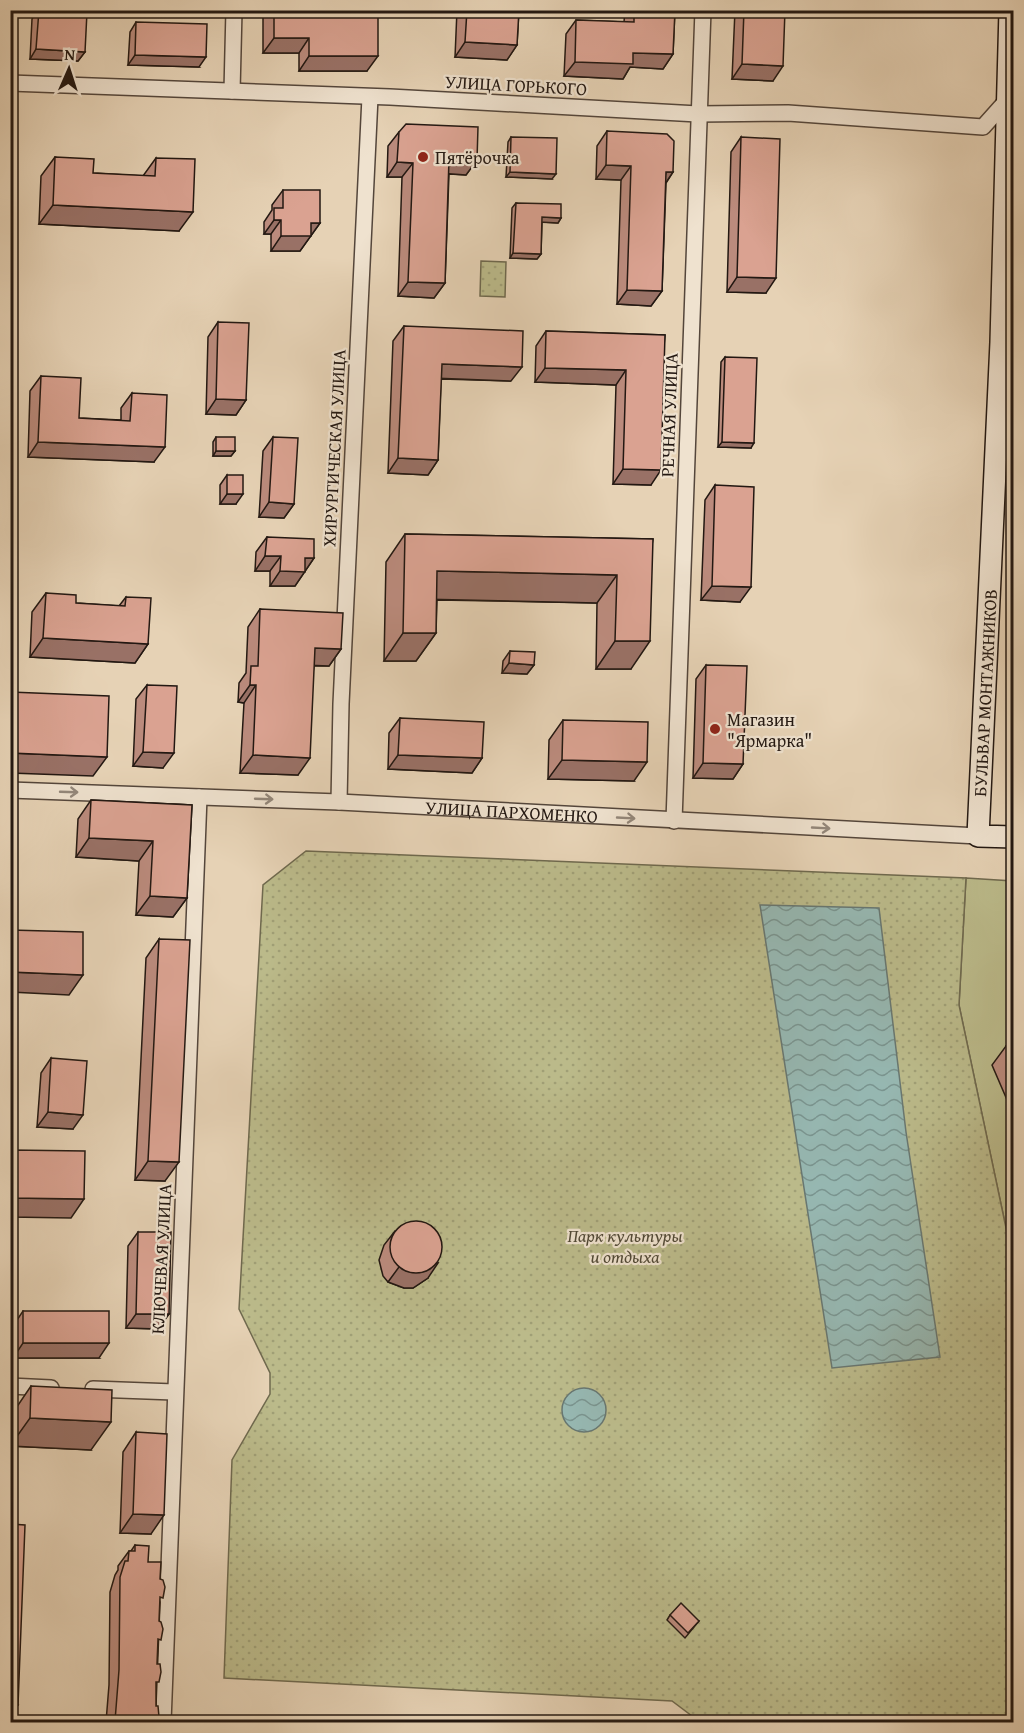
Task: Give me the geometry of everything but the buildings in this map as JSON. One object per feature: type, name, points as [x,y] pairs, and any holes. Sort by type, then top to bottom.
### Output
[{"type":"street","points":[[232,92],[234,10]]},
{"type":"street","name":"РЕЧНАЯ УЛИЦА","points":[[674,821],[703,10]]},
{"type":"street","name":"БУЛЬВАР МОНТАЖНИКОВ","points":[[978,836],[1011,99],[1010,10]]},
{"type":"street","name":"УЛИЦА ГОРЬКОГО","points":[[10,83],[370,97],[698,114],[788,113],[983,127],[1011,99]]},
{"type":"street","name":"ХИРУРГИЧЕСКАЯ УЛИЦА","points":[[339,802],[341,704],[370,97]]},
{"type":"street","name":"УЛИЦА ПАРХОМЕНКО","points":[[10,790],[339,802],[1014,837]]},
{"type":"street","name":"КЛЮЧЕВАЯ УЛИЦА","points":[[163,1722],[174,1392],[199,797]]},
{"type":"street","points":[[10,1386],[174,1392]]},
{"type":"green space","points":[[481,261],[506,262],[505,297],[480,296]]},
{"type":"green space","name":"Парк культуры и отдыха","points":[[306,851],[966,878],[959,1005],[1013,1261],[1013,1722],[700,1722],[672,1701],[224,1678],[232,1460],[270,1394],[270,1373],[239,1309],[263,885]]},
{"type":"green space","points":[[966,878],[1013,881],[1013,1261],[959,1005]]},
{"type":"water","points":[[760,905],[879,908],[906,1132],[940,1357],[832,1368]]},
{"type":"water","points":[[584,1388],[600,1394],[606,1410],[600,1426],[584,1432],[568,1426],[562,1410],[568,1394]]},
{"type":"place","name":"Пятёрочка","points":[[423,157]]},
{"type":"place","name":"Магазин \"Ярмарка\"","points":[[715,729]]}]
